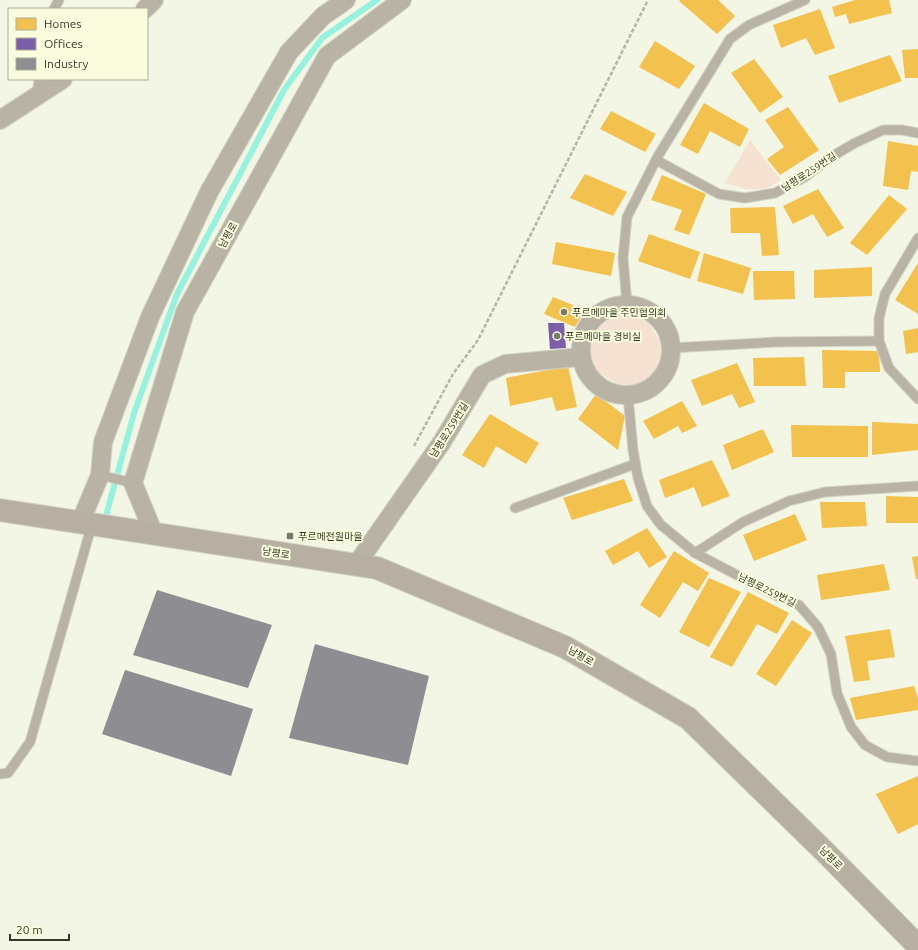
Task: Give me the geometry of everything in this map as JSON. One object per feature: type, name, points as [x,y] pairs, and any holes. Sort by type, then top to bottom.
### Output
[{"type":"street","points":[[146,8],[154,0]]},
{"type":"street","points":[[86,524],[103,476],[104,442],[150,317],[209,192],[289,52],[323,16],[346,0]]},
{"type":"street","name":"남평로","points":[[130,483],[186,312],[306,92],[327,56],[402,0]]},
{"type":"street","points":[[0,120],[38,88],[61,80]]},
{"type":"street","points":[[627,304],[645,309],[659,319],[666,330],[671,348],[669,367],[660,383],[643,394],[628,396],[612,393],[599,386],[585,371],[580,357],[582,336],[591,323],[601,313],[613,307],[627,304]]},
{"type":"street","name":"남평로259번길","points":[[356,565],[442,442],[482,375],[505,364],[580,357]]},
{"type":"street","points":[[130,483],[154,534]]},
{"type":"street","name":"남평로","points":[[0,510],[377,568],[565,646],[688,718],[918,946]]},
{"type":"lane","points":[[627,304],[623,258],[627,217],[656,160],[730,39],[749,25],[805,0]]},
{"type":"lane","name":"남평로259번길","points":[[656,160],[719,194],[745,198],[775,193],[805,177],[831,157],[855,143],[883,130],[902,130],[918,133]]},
{"type":"lane","points":[[918,238],[885,294],[879,318],[879,341],[889,368],[918,399]]},
{"type":"lane","points":[[671,348],[777,342],[879,341]]},
{"type":"lane","name":"남평로259번길","points":[[628,396],[635,464],[638,478],[647,506],[660,525],[695,553],[777,596],[799,605],[818,627],[831,654],[837,693],[851,727],[865,746],[887,757],[918,761]]},
{"type":"lane","points":[[515,508],[635,464]]},
{"type":"lane","points":[[103,476],[130,483]]},
{"type":"lane","points":[[695,553],[743,522],[789,501],[825,492],[918,486]]},
{"type":"lane","points":[[0,774],[8,773],[30,742],[86,524]]},
{"type":"path","points":[[412,451],[452,374],[478,340],[648,0]]},
{"type":"shaded area","points":[[750,140],[781,180],[765,189],[746,189],[725,183]]},
{"type":"shaded area","points":[[629,315],[648,322],[660,341],[661,359],[653,374],[640,385],[618,384],[595,371],[590,351],[598,329],[611,318]]},
{"type":"building: Homes","points":[[718,0],[735,16],[717,34],[679,1]]},
{"type":"building: Homes","points":[[855,0],[889,0],[892,13],[849,24],[846,14],[835,17],[832,7]]},
{"type":"building: Homes","points":[[820,9],[835,48],[815,55],[806,38],[781,48],[773,25]]},
{"type":"building: Homes","points":[[655,41],[695,66],[679,89],[639,67]]},
{"type":"building: Homes","points":[[918,49],[918,78],[905,78],[902,50]]},
{"type":"building: Homes","points":[[890,55],[902,81],[839,103],[828,76]]},
{"type":"building: Homes","points":[[754,59],[783,97],[760,113],[731,73]]},
{"type":"building: Homes","points":[[704,103],[749,129],[740,147],[710,131],[698,154],[680,145]]},
{"type":"building: Homes","points":[[788,107],[819,150],[780,175],[767,159],[784,147],[765,120]]},
{"type":"building: Homes","points":[[611,111],[656,134],[645,152],[600,129]]},
{"type":"building: Homes","points":[[888,141],[918,146],[918,172],[911,171],[908,190],[883,186]]},
{"type":"building: Homes","points":[[585,174],[627,192],[613,216],[570,198]]},
{"type":"building: Homes","points":[[662,175],[706,194],[689,235],[674,230],[682,210],[651,200]]},
{"type":"building: Homes","points":[[818,189],[844,228],[827,237],[813,214],[793,224],[783,206]]},
{"type":"building: Homes","points":[[889,195],[907,209],[867,255],[850,243]]},
{"type":"building: Homes","points":[[775,207],[779,255],[762,256],[760,233],[731,233],[730,208]]},
{"type":"building: Homes","points":[[649,234],[700,252],[690,279],[638,261]]},
{"type":"building: Homes","points":[[556,242],[615,253],[611,276],[552,264]]},
{"type":"building: Homes","points":[[704,253],[751,268],[743,294],[697,281]]},
{"type":"building: Homes","points":[[918,263],[918,314],[895,300]]},
{"type":"building: Homes","points":[[872,267],[872,296],[814,298],[814,270]]},
{"type":"building: Homes","points":[[753,271],[794,271],[795,299],[754,300]]},
{"type":"building: Homes","name":"푸르메마을 주민협의회","points":[[553,297],[585,310],[575,327],[544,314]]},
{"type":"building: Homes","points":[[918,328],[918,352],[906,354],[903,331]]},
{"type":"building: Homes","points":[[822,350],[879,351],[880,372],[845,372],[845,388],[823,388]]},
{"type":"building: Homes","points":[[804,357],[806,386],[754,386],[753,358]]},
{"type":"building: Homes","points":[[737,363],[755,402],[739,408],[732,394],[702,406],[691,380]]},
{"type":"building: Homes","points":[[568,366],[577,407],[556,411],[552,397],[510,406],[506,378]]},
{"type":"building: Homes","points":[[596,394],[625,416],[618,450],[578,419]]},
{"type":"building: Homes","points":[[682,401],[697,426],[682,433],[678,426],[654,439],[643,421]]},
{"type":"building: Homes","points":[[490,414],[539,443],[526,464],[496,446],[484,468],[462,455]]},
{"type":"building: Homes","points":[[872,422],[918,424],[918,450],[872,455]]},
{"type":"building: Homes","points":[[791,425],[868,426],[868,457],[792,457]]},
{"type":"building: Homes","points":[[763,429],[774,452],[732,470],[723,445]]},
{"type":"building: Homes","points":[[712,460],[730,496],[702,507],[694,487],[665,498],[659,480]]},
{"type":"building: Homes","points":[[624,479],[633,501],[572,520],[563,498]]},
{"type":"building: Homes","points":[[886,496],[918,497],[918,523],[886,523]]},
{"type":"building: Homes","points":[[820,502],[865,502],[867,526],[822,528]]},
{"type":"building: Homes","points":[[795,514],[807,540],[754,561],[743,535]]},
{"type":"building: Homes","points":[[647,528],[667,557],[649,568],[638,551],[613,565],[605,551]]},
{"type":"building: Homes","points":[[674,551],[709,573],[698,591],[683,582],[660,618],[640,605]]},
{"type":"building: Homes","points":[[918,556],[918,579],[916,579],[912,557]]},
{"type":"building: Homes","points":[[884,564],[890,590],[821,600],[817,575]]},
{"type":"building: Homes","points":[[709,578],[741,592],[709,647],[679,632]]},
{"type":"building: Homes","points":[[748,592],[789,613],[777,634],[757,624],[732,667],[710,657]]},
{"type":"building: Homes","points":[[792,620],[812,633],[776,686],[756,674]]},
{"type":"building: Homes","points":[[890,629],[895,657],[867,661],[870,680],[854,682],[845,636]]},
{"type":"building: Homes","points":[[914,686],[918,698],[918,710],[856,720],[850,698]]},
{"type":"building: Homes","points":[[918,776],[918,824],[898,834],[876,794]]},
{"type":"building: Offices","name":"푸르메마을 경비실","points":[[548,323],[564,323],[566,348],[550,349]]},
{"type":"building: Industry","points":[[157,590],[272,625],[248,688],[133,655]]},
{"type":"building: Industry","points":[[315,644],[429,676],[408,765],[289,738]]},
{"type":"building: Industry","points":[[125,670],[253,709],[231,776],[102,734]]},
{"type":"waterway","points":[[104,523],[134,413],[177,294],[284,90],[322,38],[377,0]]},
{"type":"place","name":"푸르메마을 주민협의회","points":[[564,312]]},
{"type":"place","name":"푸르메마을 경비실","points":[[557,336]]},
{"type":"place","name":"푸르메전원마을","points":[[290,536]]}]
